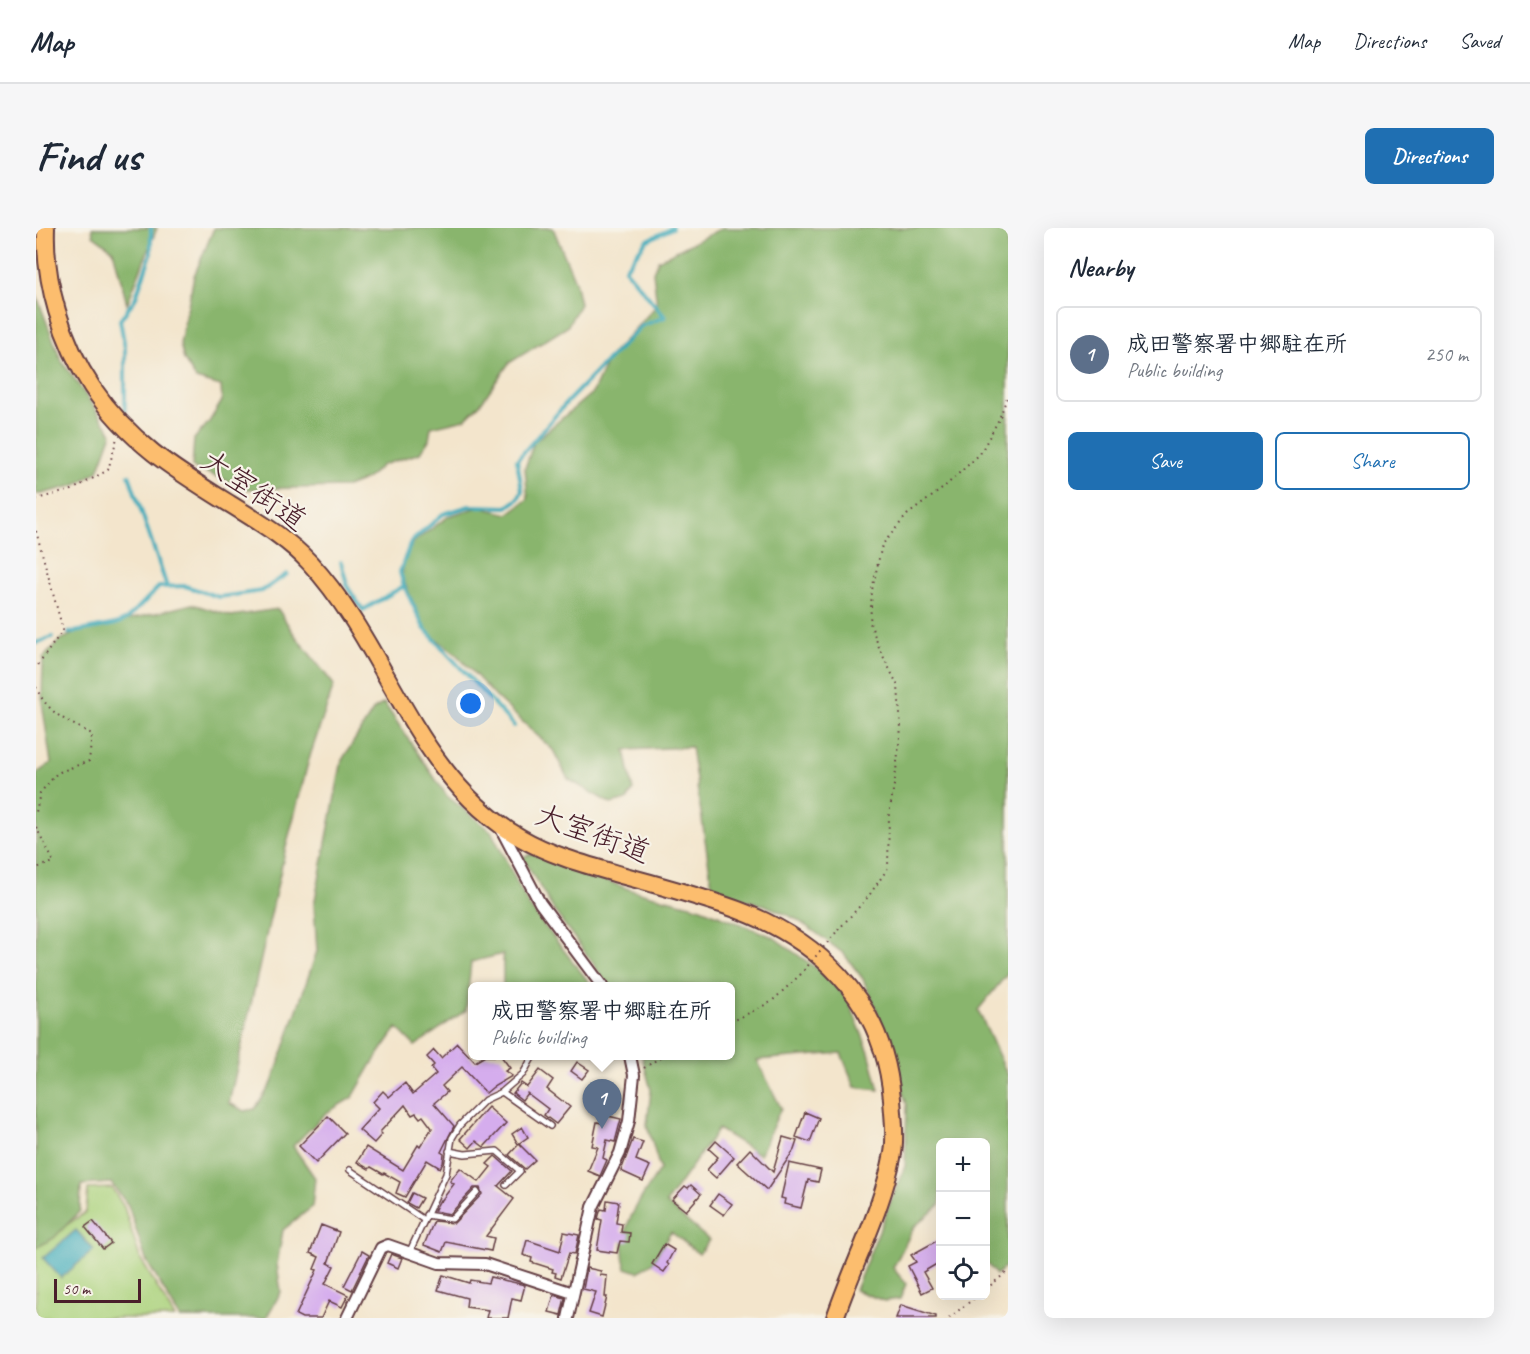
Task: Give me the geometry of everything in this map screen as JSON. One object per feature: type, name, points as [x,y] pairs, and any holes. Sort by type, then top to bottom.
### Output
[{"type":"main road","name":"大室街道","points":[[46,228],[45,248],[51,287],[65,335],[92,386],[121,426],[162,461],[286,539],[327,581],[349,611],[398,698],[451,778],[471,801],[521,839],[569,860],[679,891],[757,917],[800,940],[826,960],[847,982],[883,1049],[891,1085],[894,1147],[885,1186],[872,1224],[844,1290],[835,1318]]},
{"type":"street","points":[[498,823],[540,903],[598,982]]},
{"type":"street","points":[[568,1318],[593,1207],[620,1153],[629,1121],[634,1075],[631,1060]]},
{"type":"street","points":[[346,1318],[381,1248],[388,1245],[439,1263],[485,1264],[573,1293]]},
{"type":"lane","points":[[409,1252],[446,1174],[452,1138],[460,1125],[485,1100],[502,1092],[523,1074],[531,1060]]},
{"type":"lane","points":[[502,1092],[550,1126]]},
{"type":"lane","points":[[449,1151],[465,1154],[497,1151],[520,1171],[506,1185]]},
{"type":"lane","points":[[351,1170],[425,1217],[452,1219],[477,1192]]},
{"type":"path","points":[[735,1020],[771,1002],[800,975],[868,897],[888,868],[889,815],[901,728],[898,686],[880,650],[870,623],[872,590],[882,545],[907,515],[942,489],[980,454],[999,419],[1008,395]]},
{"type":"path","points":[[36,499],[72,489],[108,470],[121,426]]},
{"type":"path","points":[[36,531],[63,630],[36,668]]},
{"type":"path","points":[[36,687],[42,702],[64,720],[92,734],[89,761],[57,773],[40,793],[36,813]]},
{"type":"path","points":[[36,827],[54,862],[36,868]]},
{"type":"path","points":[[634,1075],[656,1060]]},
{"type":"path","points":[[990,1286],[1008,1271]]},
{"type":"path","points":[[949,1318],[973,1300]]},
{"type":"green space","points":[[92,228],[157,228],[127,304],[113,250],[93,235]]},
{"type":"green space","points":[[214,228],[553,228],[575,281],[580,304],[567,327],[509,363],[481,403],[465,419],[431,427],[429,440],[420,453],[382,465],[367,479],[347,487],[248,489],[192,467],[194,439],[209,422],[222,401],[221,386],[196,379],[184,360],[180,344],[194,276]]},
{"type":"green space","points":[[722,228],[1008,228],[1008,973],[978,1010],[1008,1076],[1008,1264],[996,1275],[990,1267],[990,1138],[936,1138],[936,1208],[914,1227],[893,1268],[906,1284],[900,1299],[884,1301],[855,1290],[905,1166],[907,1105],[878,1014],[863,979],[844,954],[794,918],[765,905],[713,892],[691,747],[625,750],[633,790],[627,800],[611,804],[568,779],[553,750],[496,697],[456,654],[426,631],[402,577],[404,557],[414,542],[449,516],[479,507],[508,514],[528,499],[525,468],[534,442],[593,392],[609,357],[657,305],[653,272],[658,260]]},
{"type":"green space","points":[[36,294],[61,360],[112,433],[98,471],[76,485],[41,494],[36,494]]},
{"type":"green space","points":[[192,604],[231,616],[278,609],[294,634],[334,685],[309,759],[285,851],[229,1103],[244,1111],[255,1109],[272,1083],[317,951],[314,905],[342,760],[374,709],[384,703],[447,796],[491,831],[529,906],[589,982],[503,982],[503,954],[471,962],[466,1010],[415,1046],[397,1028],[353,1097],[326,1113],[293,1146],[315,1178],[312,1207],[283,1230],[277,1264],[281,1292],[266,1318],[180,1318],[146,1260],[128,1205],[111,1183],[81,1185],[80,1211],[54,1238],[36,1248],[36,774],[51,763],[42,702],[43,658],[60,640],[75,633]]},
{"type":"green space","points":[[534,853],[631,890],[698,907],[773,937],[820,971],[848,999],[869,1052],[879,1090],[855,1087],[841,1053],[757,1060],[781,1108],[760,1155],[718,1129],[666,1203],[709,1240],[699,1254],[671,1232],[653,1262],[638,1272],[626,1268],[623,1241],[626,1229],[631,1216],[660,1169],[647,1125],[651,1090],[643,1060],[735,1060],[735,982],[605,982],[555,912],[522,857]]},
{"type":"green space","points":[[112,1188],[124,1207],[140,1258],[175,1318],[36,1318],[36,1245],[86,1212],[88,1189]]},
{"type":"water","points":[[76,1230],[94,1250],[61,1278],[43,1258]]},
{"type":"building","points":[[457,1043],[468,1055],[468,1060],[475,1062],[504,1060],[510,1068],[505,1071],[512,1076],[486,1093],[462,1067],[442,1086],[447,1092],[434,1103],[454,1126],[441,1152],[444,1154],[443,1163],[440,1168],[427,1160],[405,1197],[396,1193],[400,1182],[357,1162],[366,1147],[403,1170],[418,1145],[420,1147],[432,1128],[423,1116],[420,1118],[416,1113],[412,1115],[405,1105],[380,1132],[382,1134],[374,1143],[359,1130],[379,1108],[373,1102],[383,1091],[389,1097],[405,1083],[413,1094],[436,1074],[431,1068],[434,1065],[427,1057],[434,1050],[441,1058]]},
{"type":"building","points":[[577,1062],[589,1070],[582,1079],[571,1071]]},
{"type":"building","points":[[540,1070],[553,1080],[547,1089],[570,1107],[556,1124],[544,1115],[548,1109],[527,1093],[522,1100],[513,1093],[521,1083],[527,1087]]},
{"type":"building","points":[[488,1107],[506,1123],[484,1147],[476,1141],[470,1148],[460,1139]]},
{"type":"building","points":[[805,1112],[819,1118],[810,1142],[796,1137]]},
{"type":"building","points":[[604,1115],[621,1119],[615,1142],[607,1140],[603,1158],[607,1160],[600,1176],[588,1171],[598,1147],[592,1146],[597,1122],[602,1123]]},
{"type":"building","points":[[328,1116],[345,1133],[316,1163],[299,1146]]},
{"type":"building","points":[[522,1127],[528,1137],[518,1144],[512,1134]]},
{"type":"building","points":[[783,1137],[797,1141],[794,1150],[767,1190],[737,1163],[750,1149],[773,1172]]},
{"type":"building","points":[[633,1139],[643,1142],[636,1160],[650,1166],[643,1181],[621,1171]]},
{"type":"building","points":[[716,1141],[734,1157],[716,1178],[707,1170],[718,1157],[709,1149]]},
{"type":"building","points":[[519,1144],[535,1160],[525,1169],[509,1155]]},
{"type":"building","points":[[495,1156],[512,1171],[498,1186],[514,1199],[486,1236],[494,1238],[491,1251],[446,1242],[442,1252],[424,1245],[434,1221],[454,1223],[482,1194],[480,1188],[474,1188],[450,1214],[434,1211],[454,1184],[450,1181],[460,1168],[479,1182],[491,1167],[487,1164]]},
{"type":"building","points":[[789,1163],[821,1170],[818,1182],[808,1180],[801,1208],[784,1204],[785,1199],[781,1198]]},
{"type":"building","points":[[691,1185],[701,1194],[686,1211],[672,1200],[685,1186],[688,1188]]},
{"type":"building","points":[[412,1193],[422,1198],[416,1208],[407,1203]]},
{"type":"building","points":[[718,1194],[732,1204],[724,1215],[710,1205]]},
{"type":"building","points":[[607,1200],[619,1202],[616,1223],[622,1224],[621,1232],[630,1233],[629,1242],[620,1241],[617,1253],[597,1250],[602,1220],[598,1219],[601,1209],[606,1210]]},
{"type":"building","points":[[93,1221],[111,1243],[103,1249],[85,1227]]},
{"type":"building","points":[[321,1225],[339,1232],[328,1263],[334,1266],[325,1284],[348,1295],[342,1307],[329,1301],[321,1318],[302,1318],[296,1315],[317,1270],[314,1269],[319,1257],[310,1253]]},
{"type":"building","points":[[564,1232],[579,1235],[575,1254],[569,1253],[561,1278],[555,1276],[553,1269],[531,1262],[532,1258],[523,1255],[527,1240],[560,1251]]},
{"type":"building","points":[[936,1241],[936,1264],[923,1272],[932,1288],[922,1293],[908,1266],[916,1262],[911,1255]]},
{"type":"building","points":[[664,1244],[674,1250],[664,1272],[652,1264]]},
{"type":"building","points":[[362,1251],[369,1255],[352,1290],[344,1286]]},
{"type":"building","points":[[391,1254],[402,1258],[398,1268],[387,1263]]},
{"type":"building","points":[[587,1268],[601,1271],[600,1275],[607,1276],[605,1297],[607,1297],[602,1317],[589,1313],[596,1292],[583,1289]]},
{"type":"building","points":[[443,1275],[469,1283],[470,1280],[488,1283],[490,1277],[525,1285],[521,1300],[512,1298],[508,1318],[486,1318],[488,1310],[466,1307],[467,1298],[438,1290]]},
{"type":"building","points":[[554,1295],[565,1298],[561,1315],[549,1312]]},
{"type":"building","points":[[901,1305],[936,1316],[936,1318],[896,1318]]},
{"type":"waterway","points":[[125,415],[125,348],[120,320],[135,299],[151,254],[151,228]]},
{"type":"waterway","points":[[341,562],[348,588],[363,610],[404,586],[400,572],[411,542],[443,514],[470,506],[507,507],[518,499],[522,490],[517,460],[568,401],[641,326],[665,317],[625,269],[646,241],[672,228]]},
{"type":"waterway","points":[[129,475],[167,587]]},
{"type":"waterway","points":[[69,633],[116,624],[127,619],[159,587],[185,586],[219,597],[262,591],[287,574]]},
{"type":"waterway","points":[[404,586],[424,628],[514,726]]},
{"type":"waterway","points":[[36,643],[52,637]]},
{"type":"place","name":"成田警察署中郷駐在所","points":[[602,1129]]}]
